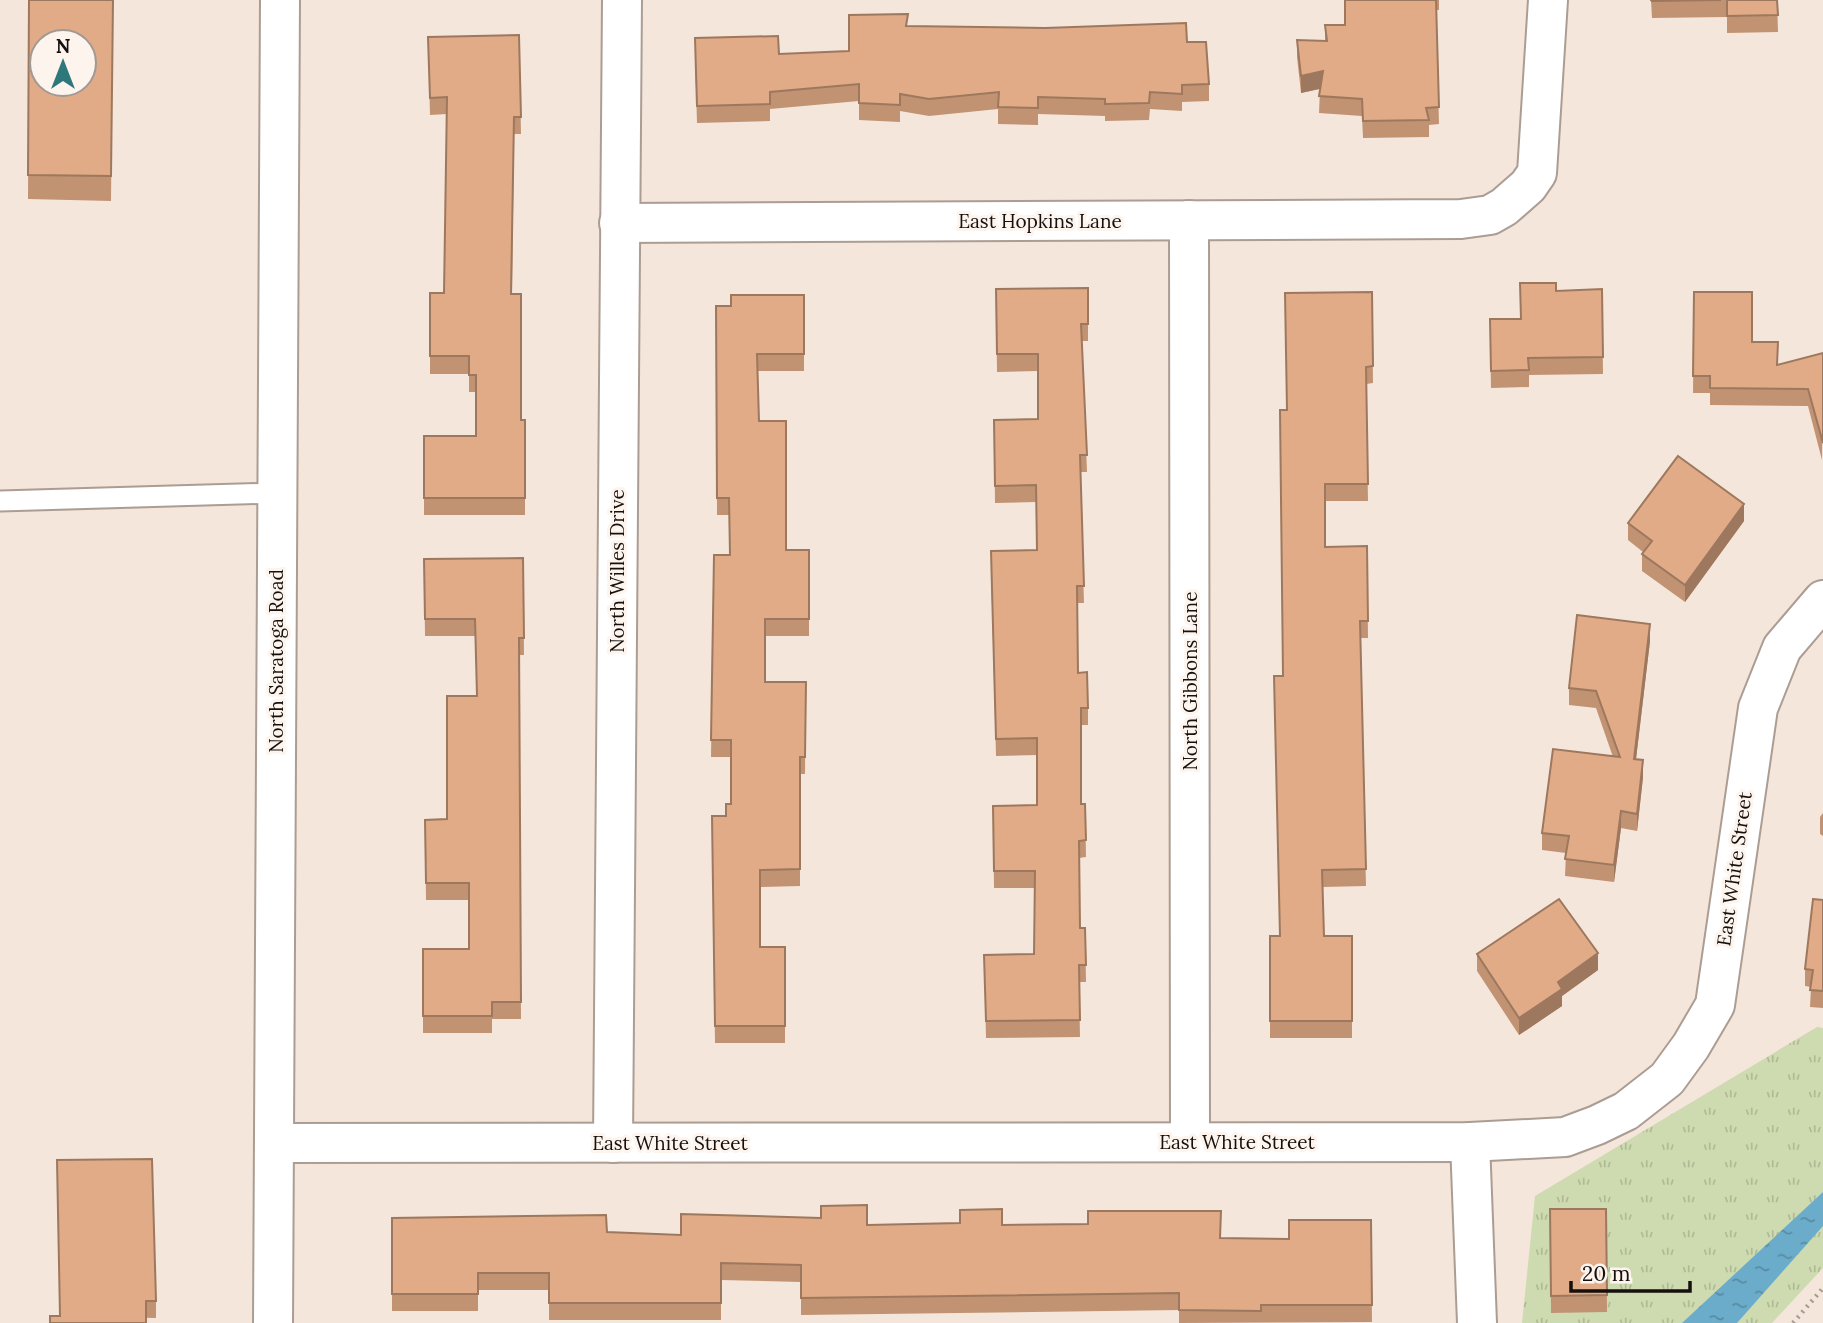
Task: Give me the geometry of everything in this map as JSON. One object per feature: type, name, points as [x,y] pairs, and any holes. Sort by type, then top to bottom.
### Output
[{"type":"street","name":"North Saratoga Road","points":[[273,1323],[280,0]]},
{"type":"street","name":"North Willes Drive","points":[[613,1143],[618,223],[622,0]]},
{"type":"street","name":"East Hopkins Lane","points":[[618,223],[1461,219],[1490,215],[1504,207],[1528,186],[1536,173],[1548,0]]},
{"type":"street","name":"North Gibbons Lane","points":[[1189,220],[1190,1142]]},
{"type":"street","name":"East White Street","points":[[274,1143],[1470,1142],[1565,1137],[1626,1111],[1667,1079],[1691,1046],[1715,1005],[1758,708],[1782,648],[1823,600]]},
{"type":"street","points":[[1470,1142],[1478,1323]]},
{"type":"lane","points":[[0,501],[277,493]]},
{"type":"path","points":[[1793,1323],[1823,1288]]},
{"type":"green space","points":[[1817,1027],[1823,1028],[1823,1268],[1772,1323],[1522,1323],[1535,1196]]},
{"type":"water","points":[[1823,1192],[1823,1226],[1737,1323],[1682,1323]]},
{"type":"building","points":[[29,0],[113,0],[111,176],[28,175],[28,98],[98,98],[98,28],[29,28]]},
{"type":"building","points":[[1345,0],[1436,0],[1439,107],[1426,108],[1429,120],[1363,121],[1362,99],[1319,96],[1323,71],[1301,76],[1297,40],[1327,41],[1325,25],[1345,25]]},
{"type":"building","points":[[1651,0],[1721,0],[1652,1]]},
{"type":"building","points":[[1727,0],[1777,0],[1778,15],[1727,16]]},
{"type":"building","points":[[908,14],[906,26],[1045,28],[1186,23],[1187,42],[1206,42],[1209,84],[1182,85],[1182,94],[1150,92],[1149,103],[1105,104],[1105,99],[1038,97],[1038,108],[998,107],[999,92],[929,99],[900,94],[900,105],[859,103],[859,84],[770,92],[770,104],[697,106],[695,38],[778,36],[779,54],[849,51],[849,15]]},
{"type":"building","points":[[519,35],[521,117],[514,117],[511,294],[521,294],[521,420],[525,420],[525,498],[424,498],[424,436],[476,436],[476,375],[469,375],[469,356],[430,356],[430,293],[444,293],[447,97],[430,98],[428,37]]},
{"type":"building","points":[[1520,283],[1556,283],[1556,291],[1602,289],[1603,357],[1528,358],[1529,370],[1491,371],[1490,319],[1521,319]]},
{"type":"building","points":[[1088,288],[1088,324],[1081,324],[1087,455],[1080,455],[1084,586],[1077,586],[1078,673],[1087,672],[1088,708],[1081,708],[1081,804],[1085,804],[1086,840],[1079,841],[1080,928],[1085,928],[1086,965],[1079,965],[1080,1020],[986,1021],[984,955],[1034,954],[1035,871],[994,871],[993,806],[1037,805],[1037,738],[996,739],[991,551],[1037,550],[1036,485],[995,486],[994,420],[1038,419],[1038,354],[997,354],[996,289]]},
{"type":"building","points":[[1372,292],[1373,366],[1366,367],[1368,484],[1325,484],[1325,547],[1367,546],[1368,621],[1360,621],[1366,869],[1322,870],[1324,936],[1352,936],[1352,1021],[1270,1021],[1270,936],[1280,936],[1274,676],[1283,676],[1280,410],[1287,410],[1285,293]]},
{"type":"building","points":[[1694,292],[1752,292],[1752,342],[1778,342],[1777,365],[1823,353],[1823,443],[1808,389],[1710,388],[1710,376],[1693,376]]},
{"type":"building","points":[[731,295],[804,295],[804,354],[757,354],[759,421],[786,421],[786,550],[809,550],[809,619],[765,619],[765,682],[806,682],[805,757],[800,757],[800,869],[760,870],[760,947],[785,947],[785,1026],[715,1026],[712,816],[726,816],[726,804],[731,804],[731,740],[711,740],[714,555],[730,555],[729,498],[717,498],[716,306],[731,306]]},
{"type":"building","points":[[1678,456],[1744,504],[1685,585],[1642,554],[1652,541],[1628,523]]},
{"type":"building","points":[[523,558],[524,638],[519,638],[521,1002],[492,1002],[492,1016],[423,1016],[423,949],[469,949],[469,883],[426,883],[425,820],[447,819],[447,696],[477,696],[475,619],[425,619],[424,559]]},
{"type":"building","points":[[1577,615],[1650,624],[1634,759],[1643,760],[1637,814],[1621,811],[1614,865],[1565,859],[1569,836],[1542,833],[1553,749],[1620,757],[1596,691],[1569,688]]},
{"type":"building","points":[[1559,899],[1598,953],[1558,982],[1562,989],[1519,1018],[1477,954]]},
{"type":"building","points":[[1813,899],[1823,900],[1823,991],[1810,990],[1813,970],[1805,969]]},
{"type":"building","points":[[152,1159],[156,1301],[146,1301],[146,1323],[50,1323],[50,1316],[60,1316],[57,1160]]},
{"type":"building","points":[[867,1205],[867,1225],[960,1223],[960,1210],[1002,1209],[1002,1225],[1088,1224],[1088,1211],[1221,1211],[1220,1238],[1289,1239],[1289,1220],[1371,1220],[1372,1305],[1261,1305],[1261,1311],[1179,1310],[1179,1293],[801,1298],[801,1265],[721,1263],[721,1303],[549,1303],[549,1273],[478,1273],[478,1294],[392,1294],[392,1218],[606,1215],[607,1232],[681,1235],[681,1214],[821,1218],[821,1206]]},
{"type":"building","points":[[1550,1209],[1606,1209],[1607,1295],[1551,1296]]}]
